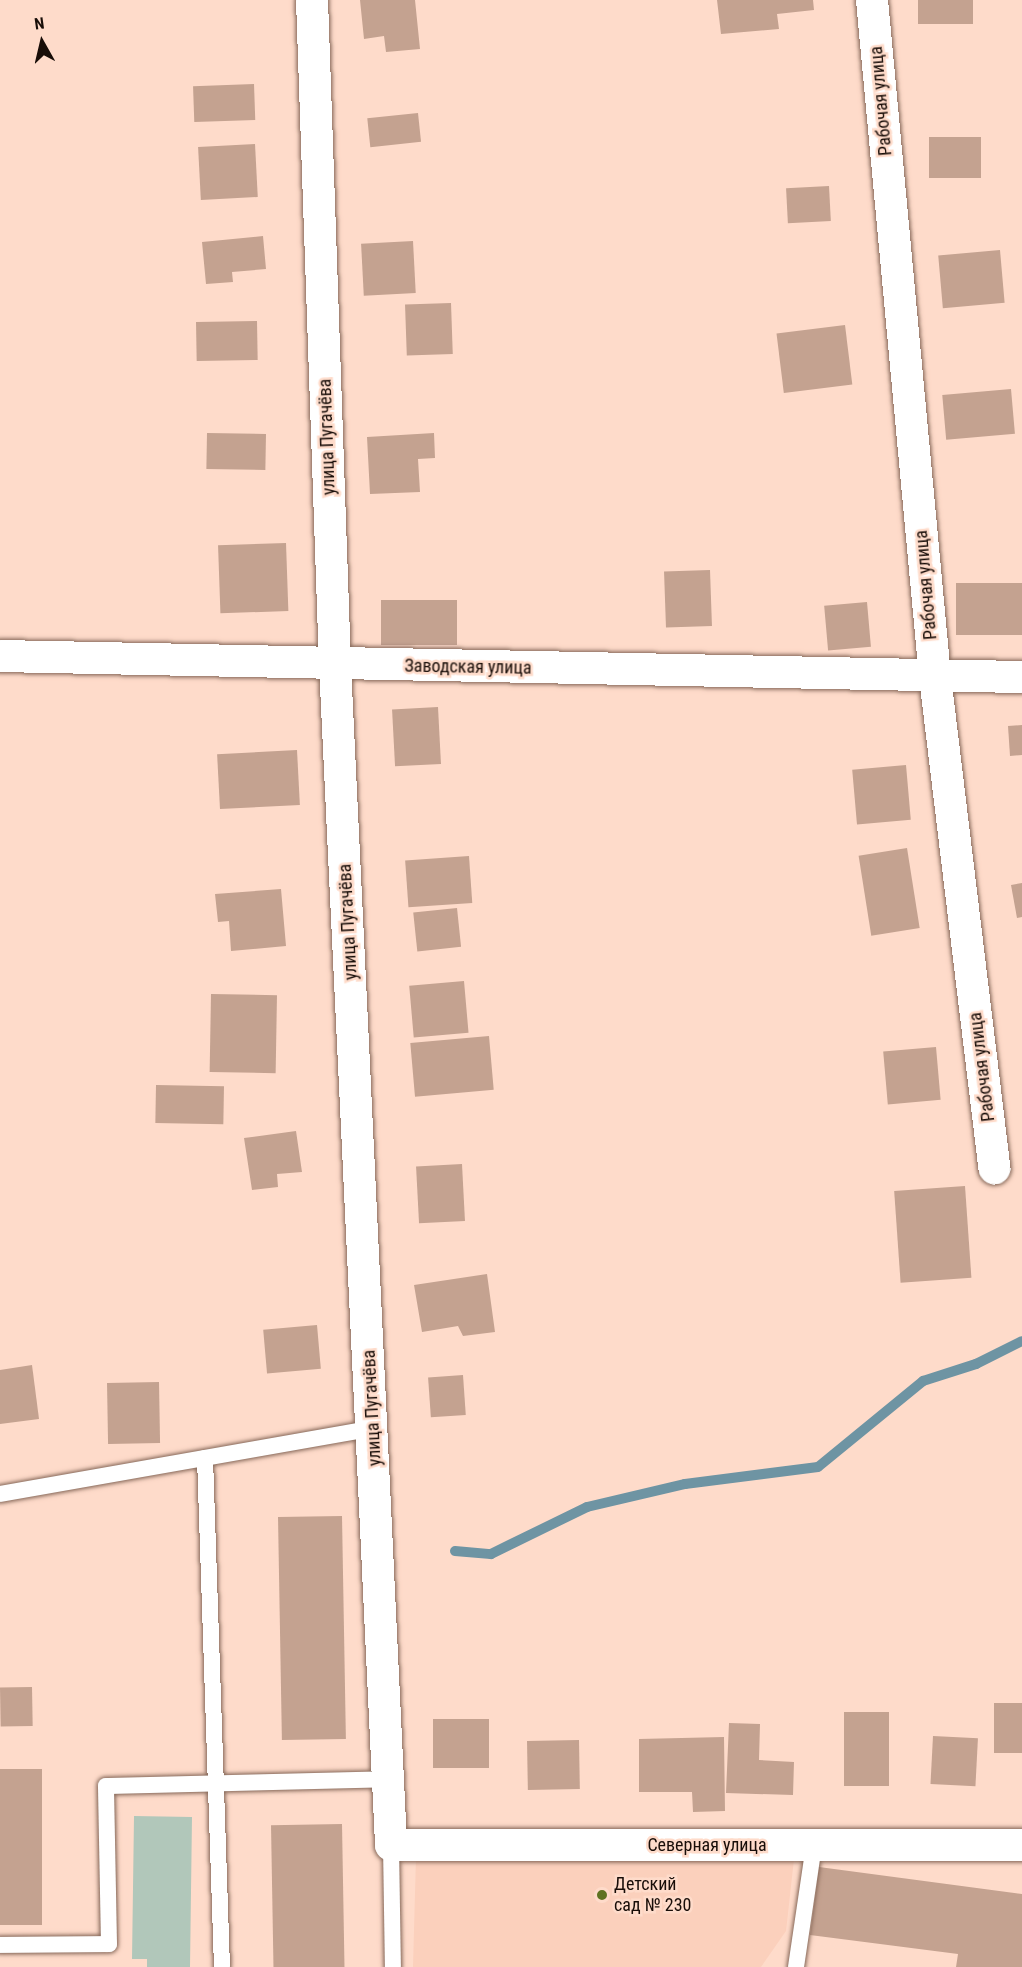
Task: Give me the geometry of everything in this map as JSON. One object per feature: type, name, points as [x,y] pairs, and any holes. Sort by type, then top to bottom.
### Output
[{"type":"street","name":"улица Пугачёва","points":[[312,0],[335,665],[391,1845]]},
{"type":"street","name":"Рабочая улица","points":[[872,0],[935,677],[994,1168]]},
{"type":"street","name":"Заводская улица","points":[[0,656],[335,665],[1022,677]]},
{"type":"street","name":"Северная улица","points":[[391,1845],[1022,1845]]},
{"type":"lane","points":[[0,1494],[373,1428]]},
{"type":"lane","points":[[205,1458],[222,1967]]},
{"type":"lane","points":[[0,1945],[109,1944],[106,1786],[389,1779]]},
{"type":"lane","points":[[391,1845],[393,1967]]},
{"type":"lane","points":[[796,1967],[814,1845]]},
{"type":"shaded area","name":"Детский сад № 230","points":[[416,1857],[794,1859],[786,1931],[761,1967],[413,1967]]},
{"type":"green space","points":[[134,1816],[192,1817],[190,1967],[147,1967],[147,1959],[132,1959]]},
{"type":"building","points":[[360,0],[415,0],[420,49],[386,52],[384,36],[364,39]]},
{"type":"building","points":[[717,0],[813,0],[814,10],[777,14],[779,29],[721,34]]},
{"type":"building","points":[[918,0],[973,0],[973,24],[918,24]]},
{"type":"building","points":[[254,84],[255,120],[194,122],[193,86]]},
{"type":"building","points":[[418,113],[421,142],[370,147],[367,118]]},
{"type":"building","points":[[929,137],[981,137],[981,178],[929,178]]},
{"type":"building","points":[[255,144],[258,197],[201,200],[198,147]]},
{"type":"building","points":[[829,186],[831,221],[788,223],[786,188]]},
{"type":"building","points":[[263,236],[266,269],[232,272],[233,282],[206,284],[202,242]]},
{"type":"building","points":[[413,241],[416,293],[364,296],[361,244]]},
{"type":"building","points":[[1000,250],[1005,303],[943,308],[938,255]]},
{"type":"building","points":[[451,303],[453,354],[407,356],[405,305]]},
{"type":"building","points":[[257,321],[258,360],[197,361],[196,322]]},
{"type":"building","points":[[845,325],[852,385],[784,393],[777,333]]},
{"type":"building","points":[[1011,389],[1015,434],[946,440],[942,395]]},
{"type":"building","points":[[207,433],[266,434],[265,470],[206,469]]},
{"type":"building","points":[[434,433],[435,458],[418,459],[420,492],[370,494],[367,437]]},
{"type":"building","points":[[286,543],[288,611],[220,613],[218,545]]},
{"type":"building","points":[[710,570],[712,626],[666,628],[664,572]]},
{"type":"building","points":[[956,583],[1022,583],[1022,635],[956,635]]},
{"type":"building","points":[[381,600],[457,600],[457,645],[381,645]]},
{"type":"building","points":[[867,602],[871,647],[828,651],[824,606]]},
{"type":"building","points":[[438,707],[441,764],[395,766],[392,709]]},
{"type":"building","points":[[1022,725],[1022,755],[1010,756],[1008,726]]},
{"type":"building","points":[[297,750],[300,805],[220,809],[217,754]]},
{"type":"building","points":[[906,765],[911,820],[857,824],[852,770]]},
{"type":"building","points":[[907,848],[920,928],[871,936],[859,856]]},
{"type":"building","points":[[469,856],[472,903],[408,907],[405,860]]},
{"type":"building","points":[[1022,883],[1022,917],[1017,918],[1011,885]]},
{"type":"building","points":[[281,889],[286,946],[231,951],[229,921],[218,922],[215,894]]},
{"type":"building","points":[[457,908],[461,947],[417,951],[413,913]]},
{"type":"building","points":[[464,981],[469,1033],[414,1038],[409,986]]},
{"type":"building","points":[[211,994],[277,995],[276,1073],[210,1072]]},
{"type":"building","points":[[489,1036],[494,1090],[415,1097],[410,1043]]},
{"type":"building","points":[[936,1047],[941,1100],[888,1104],[883,1052]]},
{"type":"building","points":[[156,1085],[224,1086],[223,1124],[155,1123]]},
{"type":"building","points":[[296,1131],[302,1172],[277,1174],[278,1187],[252,1190],[244,1138]]},
{"type":"building","points":[[462,1164],[465,1221],[419,1223],[416,1166]]},
{"type":"building","points":[[965,1186],[971,1278],[901,1283],[894,1191]]},
{"type":"building","points":[[487,1274],[495,1332],[463,1336],[458,1326],[422,1332],[414,1285]]},
{"type":"building","points":[[317,1325],[321,1369],[267,1374],[263,1330]]},
{"type":"building","points":[[32,1365],[39,1419],[0,1424],[0,1370]]},
{"type":"building","points":[[463,1375],[466,1415],[431,1417],[428,1377]]},
{"type":"building","points":[[159,1382],[160,1443],[108,1444],[107,1383]]},
{"type":"building","points":[[342,1516],[346,1739],[282,1740],[278,1517]]},
{"type":"building","points":[[32,1687],[33,1726],[1,1727],[0,1688]]},
{"type":"building","points":[[994,1703],[1022,1703],[1022,1753],[994,1753]]},
{"type":"building","points":[[844,1712],[889,1712],[889,1786],[844,1786]]},
{"type":"building","points":[[433,1719],[489,1719],[489,1768],[433,1768]]},
{"type":"building","points":[[729,1723],[760,1724],[759,1760],[794,1762],[793,1795],[726,1793]]},
{"type":"building","points":[[933,1736],[978,1738],[975,1786],[930,1784]]},
{"type":"building","points":[[724,1737],[725,1811],[693,1812],[692,1792],[639,1792],[639,1739]]},
{"type":"building","points":[[579,1740],[580,1789],[528,1790],[527,1741]]},
{"type":"building","points":[[0,1769],[42,1769],[42,1925],[0,1925]]},
{"type":"building","points":[[342,1824],[344,1967],[273,1967],[271,1825]]},
{"type":"building","points":[[819,1867],[1022,1894],[1022,1967],[956,1967],[958,1954],[810,1935]]},
{"type":"waterway","points":[[455,1551],[491,1554],[587,1507],[685,1484],[818,1467],[923,1381],[976,1364],[1022,1341]]},
{"type":"place","name":"Детский сад № 230","points":[[602,1895]]}]
